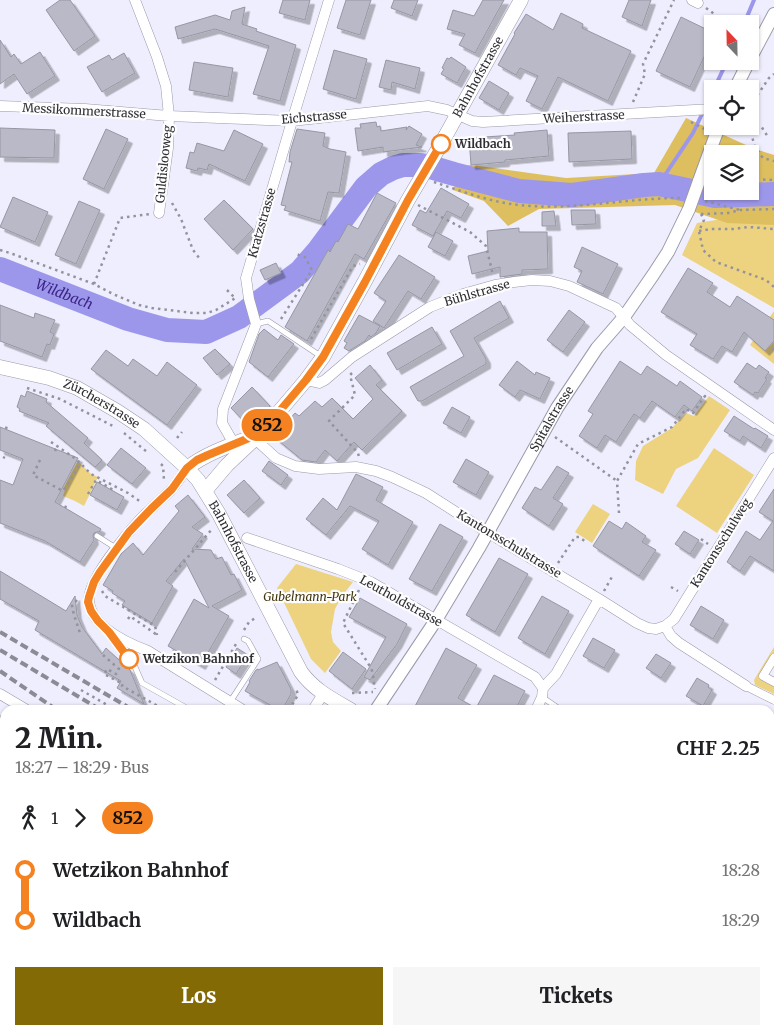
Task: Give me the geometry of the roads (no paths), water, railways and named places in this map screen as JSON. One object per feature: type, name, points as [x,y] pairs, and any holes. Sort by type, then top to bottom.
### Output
[{"type":"main road","name":"Bahnhofstrasse","points":[[205,491],[258,436],[323,357],[408,200],[427,179],[433,157],[521,0]]},
{"type":"main road","name":"Zürcherstrasse","points":[[0,367],[49,378],[77,388],[144,428],[187,468]]},
{"type":"main road","name":"Bahnhofstrasse","points":[[258,436],[197,460],[187,468],[205,491],[222,519],[301,672],[313,687],[342,705]]},
{"type":"street","name":"Guldislooweg","points":[[135,0],[166,86],[169,116],[168,148],[159,213]]},
{"type":"street","name":"Kratzstrasse","points":[[255,322],[248,296],[246,278],[329,0]]},
{"type":"street","points":[[759,42],[774,15]]},
{"type":"street","name":"Messikommerstrasse","points":[[0,106],[169,116]]},
{"type":"street","name":"Eichstrasse","points":[[169,116],[292,121],[428,106],[457,114]]},
{"type":"street","name":"Weiherstrasse","points":[[457,114],[472,121],[483,122],[704,109]]},
{"type":"street","name":"Spitalstrasse","points":[[379,705],[436,620],[557,408],[598,348],[624,317],[654,275],[696,209],[699,181],[715,135]]},
{"type":"street","name":"Bühlstrasse","points":[[306,380],[319,383],[325,380],[352,357],[430,307],[463,294],[495,285],[532,280],[550,281],[569,286],[616,308],[630,325],[666,355],[774,430]]},
{"type":"street","points":[[234,444],[222,423],[223,409],[255,322]]},
{"type":"street","name":"Kantonsschulstrasse","points":[[258,436],[276,458],[295,466],[319,469],[356,467],[376,471],[426,493],[637,623],[656,629],[665,626]]},
{"type":"street","name":"Kantonsschulweg","points":[[665,626],[674,619],[774,458]]},
{"type":"street","points":[[187,468],[172,489],[129,532],[116,548],[94,582],[88,602],[91,611],[109,632],[132,645],[148,651],[235,705]]},
{"type":"street","name":"Leutholdstrasse","points":[[248,538],[371,582],[534,677],[543,693]]},
{"type":"street","points":[[538,705],[543,693],[599,599]]},
{"type":"street","points":[[665,626],[671,636],[679,643],[746,686],[774,700]]},
{"type":"street","points":[[774,658],[763,676],[774,682]]},
{"type":"street","points":[[774,662],[768,672],[774,676]]},
{"type":"street","points":[[0,694],[19,705]]},
{"type":"street","points":[[316,705],[323,694]]},
{"type":"lane","points":[[255,322],[268,321],[323,357]]},
{"type":"lane","points":[[97,536],[116,548]]},
{"type":"lane","points":[[109,632],[135,667],[142,683],[181,705]]},
{"type":"lane","points":[[230,702],[258,659],[248,641],[242,639]]},
{"type":"lane","points":[[543,693],[556,705]]},
{"type":"waterway","points":[[748,15],[754,0]]},
{"type":"waterway","points":[[718,80],[723,70]]},
{"type":"waterway","points":[[659,184],[693,133],[704,110]]},
{"type":"waterway","name":"Wildbach","points":[[0,269],[128,319],[167,330],[206,332],[239,317],[300,272],[319,250],[366,187],[381,174],[403,165],[430,167],[519,191],[572,195],[659,184],[715,196],[774,194]]},
{"type":"railway","points":[[0,632],[124,705]]},
{"type":"railway","points":[[0,650],[93,705]]},
{"type":"railway","points":[[0,671],[50,705]]},
{"type":"place","name":"Wildbach","points":[[441,144]]},
{"type":"place","name":"Wetzikon Bahnhof","points":[[129,659]]},
{"type":"park label","name":"Gubelmann-Park","points":[[310,597]]}]
